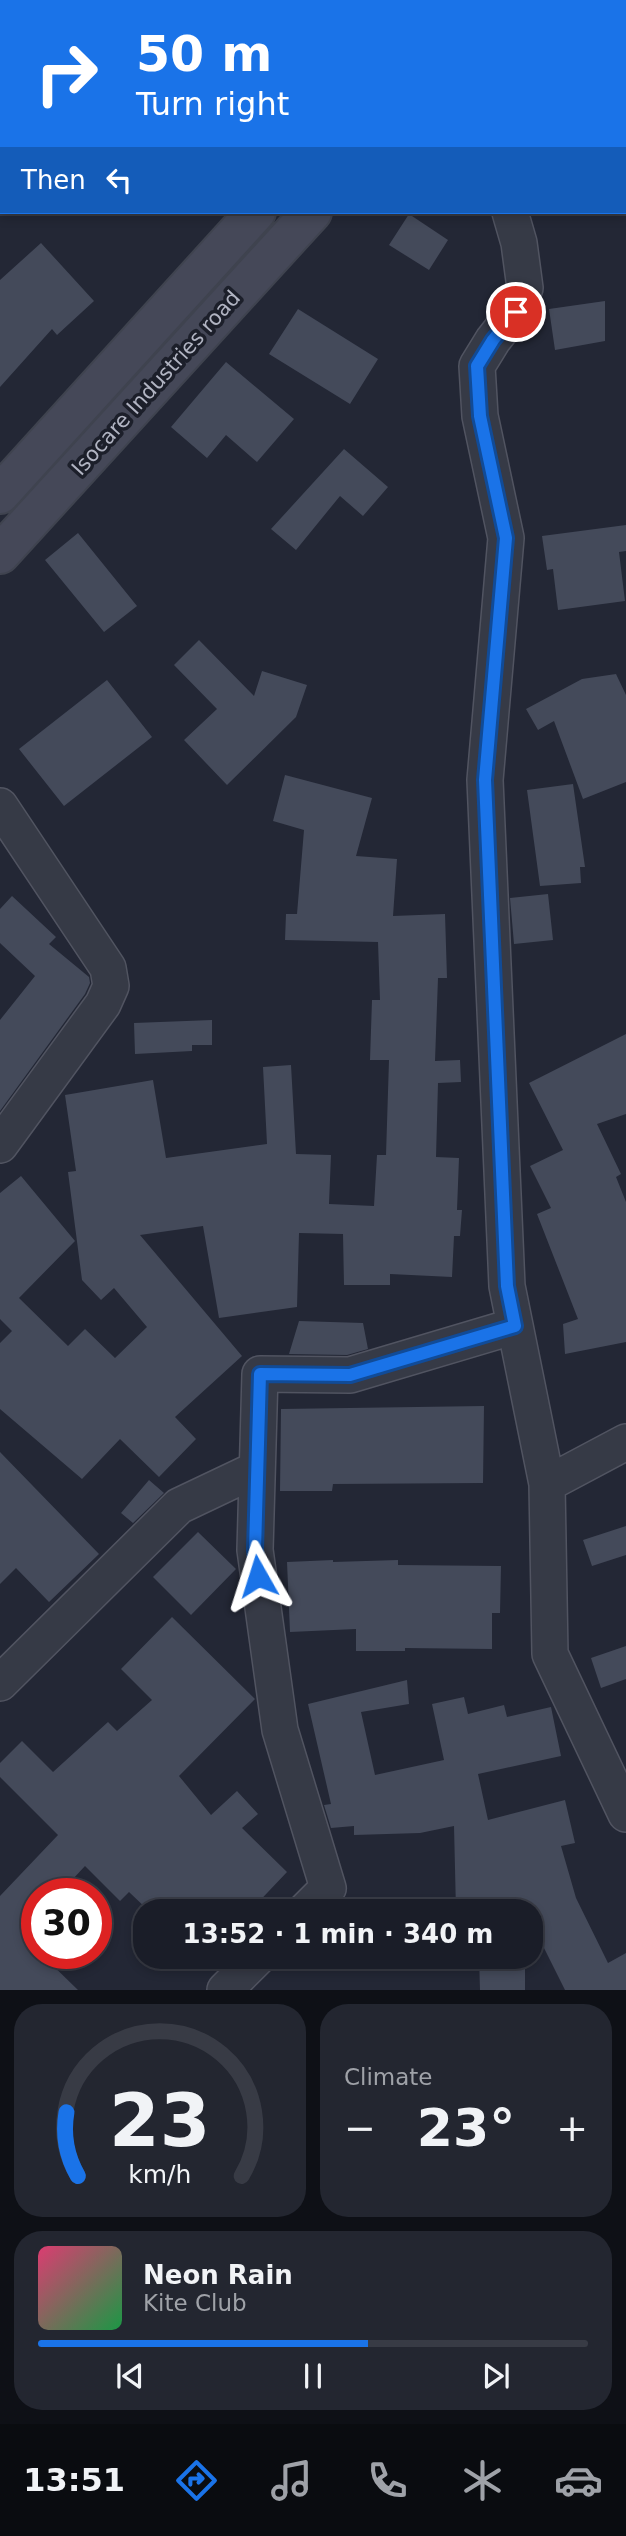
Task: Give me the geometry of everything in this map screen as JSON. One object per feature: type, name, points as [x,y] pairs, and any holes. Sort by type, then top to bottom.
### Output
[{"type":"street","name":"Isocare Industries road","points":[[0,494],[254,214]]},
{"type":"street","name":"Isocare Industries road","points":[[0,554],[310,214]]},
{"type":"street","points":[[511,214],[519,243],[525,288],[516,312],[493,340],[477,366],[480,416],[506,538],[485,780],[507,1286],[547,1484],[550,1654],[626,1814]]},
{"type":"street","points":[[0,806],[108,968],[111,986],[103,1004],[0,1145]]},
{"type":"street","points":[[317,1899],[328,1888],[280,1730],[255,1550],[260,1374],[350,1375],[515,1326]]},
{"type":"street","points":[[547,1484],[626,1442]]},
{"type":"street","points":[[0,1683],[179,1506],[257,1469]]},
{"type":"street","points":[[225,1990],[246,1969]]},
{"type":"building","points":[[409,214],[448,240],[429,270],[389,245]]},
{"type":"building","points":[[41,243],[94,301],[57,335],[52,329],[0,387],[0,280]]},
{"type":"building","points":[[605,301],[605,341],[555,350],[549,309]]},
{"type":"building","points":[[298,309],[378,359],[350,404],[269,354]]},
{"type":"building","points":[[226,362],[294,419],[257,462],[226,435],[207,458],[171,427]]},
{"type":"building","points":[[344,449],[388,487],[363,516],[340,496],[296,550],[271,529]]},
{"type":"building","points":[[626,525],[626,551],[619,552],[625,601],[558,610],[553,569],[547,570],[542,536]]},
{"type":"building","points":[[78,533],[137,606],[104,632],[45,560]]},
{"type":"building","points":[[199,640],[254,696],[262,671],[307,685],[296,717],[227,785],[184,740],[217,709],[174,665]]},
{"type":"building","points":[[616,674],[626,695],[626,782],[583,799],[554,721],[538,730],[526,709],[582,679]]},
{"type":"building","points":[[107,680],[152,737],[64,806],[19,749]]},
{"type":"building","points":[[285,775],[372,798],[356,856],[397,859],[393,916],[445,914],[447,978],[438,978],[435,1061],[460,1060],[461,1082],[438,1083],[436,1157],[459,1158],[457,1210],[462,1210],[460,1236],[454,1236],[452,1277],[390,1274],[390,1285],[344,1285],[343,1234],[299,1233],[297,1307],[219,1318],[203,1226],[140,1235],[242,1356],[175,1417],[196,1439],[159,1477],[120,1439],[82,1479],[0,1409],[0,1343],[12,1331],[0,1319],[0,1193],[21,1176],[75,1241],[19,1298],[68,1346],[85,1329],[115,1358],[147,1327],[114,1288],[101,1300],[82,1280],[68,1172],[76,1171],[65,1095],[153,1080],[166,1158],[267,1144],[263,1067],[291,1065],[296,1154],[331,1155],[329,1204],[374,1206],[377,1155],[386,1155],[389,1060],[370,1060],[372,1000],[380,1000],[378,942],[285,940],[286,914],[297,914],[304,830],[273,821]]},
{"type":"building","points":[[573,784],[585,867],[580,867],[581,883],[540,886],[527,790]]},
{"type":"building","points":[[548,894],[553,940],[514,944],[510,898]]},
{"type":"building","points":[[12,896],[56,937],[49,944],[89,977],[90,983],[85,994],[0,1111],[0,1020],[35,976],[0,943],[0,909]]},
{"type":"building","points":[[212,1020],[212,1045],[192,1045],[192,1051],[135,1054],[134,1023]]},
{"type":"building","points":[[626,1034],[626,1114],[597,1124],[621,1174],[616,1177],[626,1202],[626,1342],[565,1354],[563,1324],[578,1319],[537,1214],[551,1208],[530,1166],[563,1150],[529,1083]]},
{"type":"building","points":[[299,1321],[363,1323],[368,1349],[347,1355],[289,1354]]},
{"type":"building","points":[[484,1406],[483,1483],[333,1484],[332,1491],[280,1491],[281,1409]]},
{"type":"building","points":[[0,1452],[99,1554],[49,1602],[16,1568],[0,1584]]},
{"type":"building","points":[[149,1480],[164,1493],[133,1523],[121,1513]]},
{"type":"building","points":[[626,1526],[626,1555],[592,1566],[583,1540]]},
{"type":"building","points":[[198,1532],[236,1569],[191,1615],[153,1577]]},
{"type":"building","points":[[398,1560],[398,1565],[501,1566],[500,1613],[492,1613],[492,1649],[405,1648],[405,1651],[356,1651],[356,1629],[290,1632],[287,1562]]},
{"type":"building","points":[[172,1617],[255,1699],[179,1776],[211,1815],[237,1791],[258,1814],[242,1828],[287,1872],[261,1899],[136,1899],[129,1892],[120,1901],[112,1893],[112,1878],[97,1878],[85,1866],[74,1878],[21,1878],[21,1969],[56,1969],[78,1990],[0,1990],[0,1896],[58,1835],[0,1777],[0,1763],[22,1741],[53,1772],[108,1722],[117,1731],[152,1700],[121,1669]]},
{"type":"building","points":[[626,1646],[626,1679],[601,1688],[591,1658]]},
{"type":"building","points":[[407,1680],[409,1704],[361,1712],[375,1775],[444,1760],[432,1704],[464,1697],[468,1714],[504,1705],[507,1717],[551,1707],[561,1756],[478,1774],[488,1820],[565,1800],[575,1843],[561,1846],[576,1898],[608,1963],[626,1953],[626,1990],[565,1990],[543,1946],[543,1899],[456,1899],[454,1826],[420,1833],[354,1835],[354,1826],[331,1828],[324,1805],[331,1804],[308,1704]]},
{"type":"building","points":[[479,1969],[525,1969],[525,1990],[480,1990]]},
{"type":"route","points":[[258,1576],[255,1550],[260,1374],[350,1375],[515,1326],[507,1286],[485,780],[506,538],[480,416],[477,366],[493,340],[516,312]]}]
